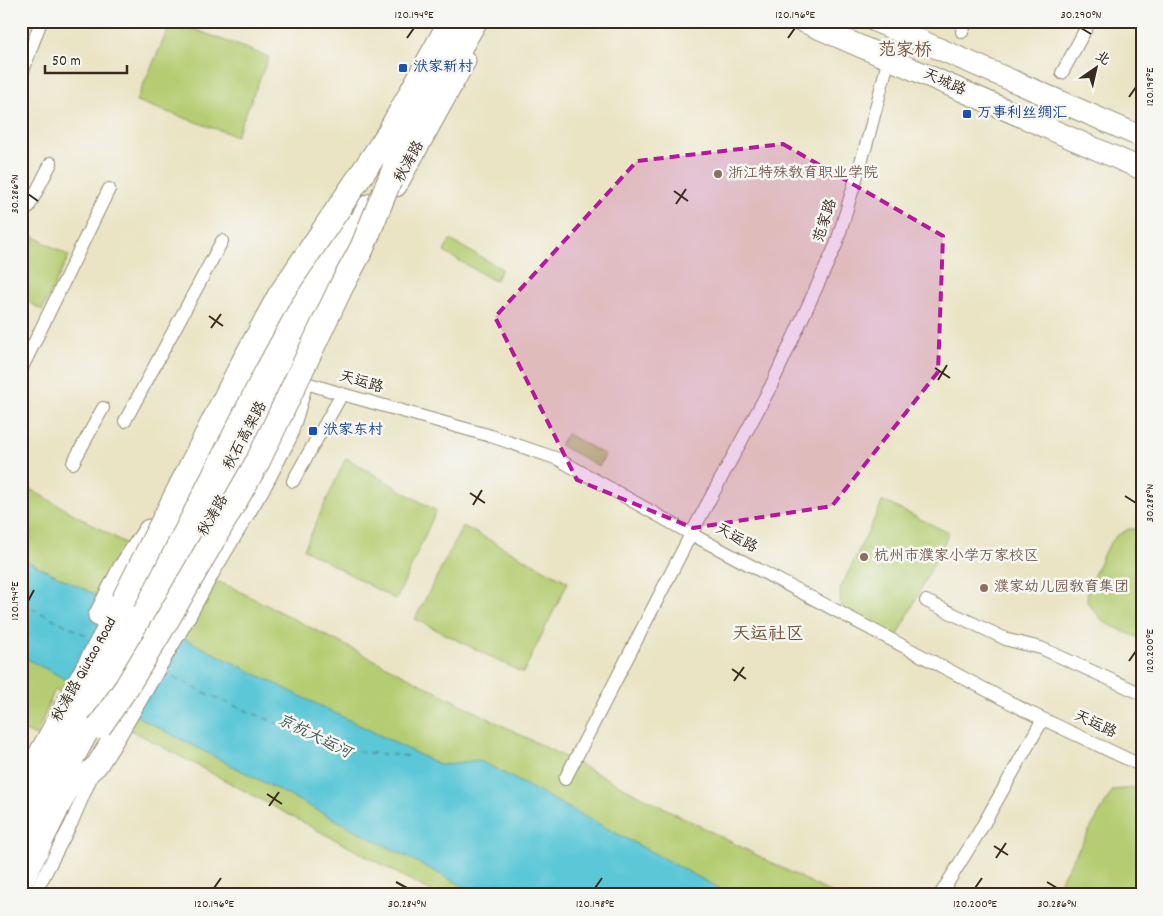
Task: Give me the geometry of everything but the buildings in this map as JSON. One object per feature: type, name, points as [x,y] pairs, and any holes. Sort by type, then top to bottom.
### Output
[{"type":"highway","name":"秋石高架路","points":[[21,852],[232,462],[398,136],[451,21]]},
{"type":"highway","name":"秋石高架路","points":[[21,816],[296,302],[398,136],[475,21]]},
{"type":"highway","points":[[123,601],[280,295],[398,136]]},
{"type":"highway","points":[[99,727],[126,688],[167,620],[258,461],[341,287],[362,248],[398,136]]},
{"type":"main road","points":[[58,720],[61,696],[114,585],[123,569],[142,552],[206,456],[257,356],[440,21]]},
{"type":"main road","name":"秋涛路","points":[[97,756],[99,727],[163,603],[246,461],[303,349],[417,150],[486,21]]},
{"type":"main road","name":"天城路","points":[[802,21],[1142,169]]},
{"type":"main road","name":"天城路","points":[[875,21],[900,27],[1140,133]]},
{"type":"main road","points":[[21,884],[66,792],[97,756],[130,711],[263,481],[286,437],[299,394],[300,355]]},
{"type":"main road","name":"秋涛路 Qiutao Road","points":[[21,788],[123,601],[142,552]]},
{"type":"street","points":[[21,76],[41,21]]},
{"type":"street","points":[[1062,73],[1090,21]]},
{"type":"street","name":"范家路","points":[[565,779],[691,534],[771,386],[836,246],[867,142],[889,58]]},
{"type":"street","points":[[21,211],[28,208],[51,163]]},
{"type":"street","points":[[21,370],[109,189]]},
{"type":"street","points":[[125,421],[222,241]]},
{"type":"street","name":"天运路","points":[[300,381],[491,436],[558,459],[691,534],[1028,712],[1142,766]]},
{"type":"street","points":[[293,481],[342,394]]},
{"type":"street","points":[[72,463],[103,408]]},
{"type":"street","points":[[926,601],[1008,640],[1041,648],[1142,694]]},
{"type":"street","points":[[940,895],[979,832],[1044,719]]},
{"type":"street","points":[[34,895],[72,824],[97,756]]},
{"type":"highlighted area","points":[[783,144],[943,236],[938,372],[832,506],[693,528],[577,480],[495,317],[637,161]]},
{"type":"green space","points":[[172,21],[269,57],[236,136],[136,101]]},
{"type":"green space","points":[[21,229],[69,256],[42,310],[21,298]]},
{"type":"green space","points":[[450,240],[502,269],[495,281],[444,252]]},
{"type":"green space","points":[[567,434],[605,455],[599,466],[560,445]]},
{"type":"green space","points":[[346,458],[436,511],[396,600],[304,549]]},
{"type":"green space","points":[[21,484],[130,546],[231,587],[835,895],[438,895],[55,689],[36,736],[21,729]]},
{"type":"green space","points":[[883,501],[949,533],[897,637],[841,607],[840,589]]},
{"type":"green space","points":[[463,526],[568,582],[523,673],[415,619]]},
{"type":"green space","points":[[1129,529],[1142,529],[1142,637],[1136,637],[1104,622],[1087,602],[1088,588],[1105,551],[1116,536]]},
{"type":"green space","points":[[1142,787],[1142,895],[1052,895],[1113,790]]},
{"type":"water","name":"京杭大运河","points":[[21,558],[440,765],[479,760],[732,895],[480,895],[21,656]]},
{"type":"ferry route","points":[[21,603],[90,637]]},
{"type":"ferry route","points":[[164,673],[220,700],[294,730],[357,752],[408,756]]},
{"type":"place","name":"洑家新村","points":[[403,68]]},
{"type":"place","name":"万事利丝绸汇","points":[[967,114]]},
{"type":"place","name":"浙江特殊教育职业学院","points":[[718,174]]},
{"type":"place","name":"洑家东村","points":[[313,431]]},
{"type":"place","name":"杭州市濮家小学万家校区","points":[[864,557]]},
{"type":"place","name":"濮家幼儿园教育集团","points":[[984,588]]},
{"type":"district","name":"范家桥","points":[[905,51]]},
{"type":"district","name":"天运社区","points":[[768,635]]}]
